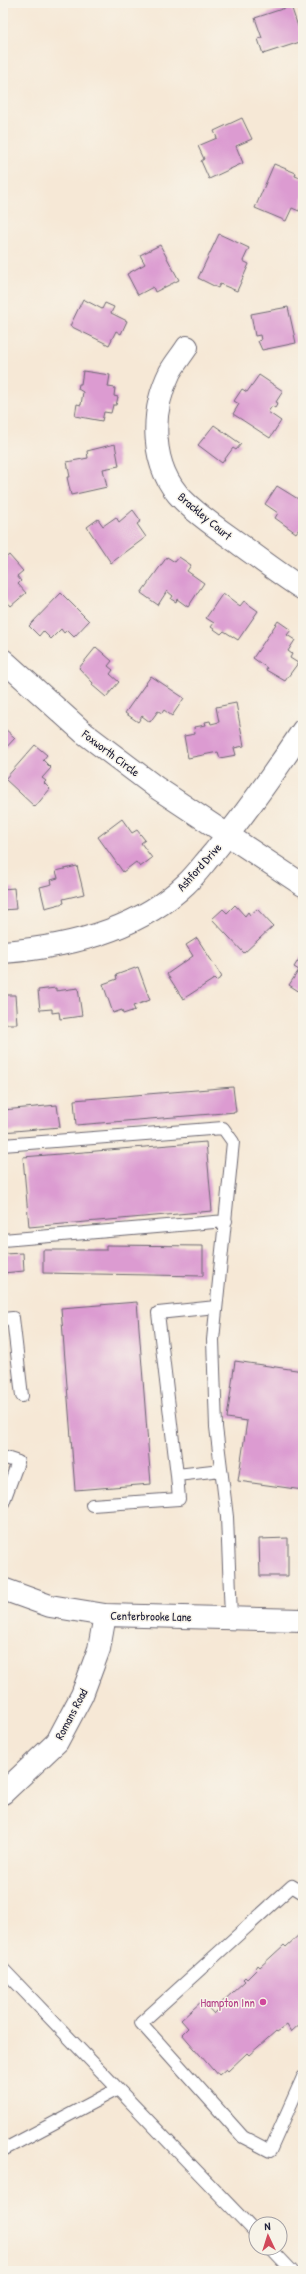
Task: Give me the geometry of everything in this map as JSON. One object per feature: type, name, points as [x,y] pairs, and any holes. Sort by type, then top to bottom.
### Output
[{"type":"street","name":"Brackley Court","points":[[187,347],[170,372],[163,390],[157,415],[156,442],[161,463],[170,483],[183,500],[226,534],[303,589]]},
{"type":"street","name":"Foxworth Circle","points":[[3,660],[84,733],[156,788],[228,834],[303,885]]},
{"type":"street","name":"Ashford Drive","points":[[3,952],[40,949],[82,941],[122,926],[153,909],[187,884],[228,834],[303,730]]},
{"type":"street","name":"Centerbrooke Lane","points":[[3,1589],[50,1606],[105,1615],[303,1620]]},
{"type":"street","name":"Romans Road","points":[[3,1793],[57,1742],[82,1695],[99,1649],[105,1615]]},
{"type":"lane","points":[[3,1145],[223,1128],[233,1142],[213,1348],[216,1427],[227,1517],[231,1617]]},
{"type":"lane","points":[[3,1240],[226,1221]]},
{"type":"lane","points":[[92,1505],[179,1499],[158,1313],[216,1307]]},
{"type":"lane","points":[[3,1319],[13,1318],[22,1396]]},
{"type":"lane","points":[[3,1457],[18,1462],[3,1503]]},
{"type":"lane","points":[[176,1475],[221,1470]]},
{"type":"lane","points":[[303,1893],[292,1886],[141,2022],[243,2137],[270,2151],[303,2077]]},
{"type":"lane","points":[[3,1969],[248,2225]]},
{"type":"lane","points":[[3,2150],[118,2089]]},
{"type":"lane","points":[[278,2256],[292,2271]]},
{"type":"building","points":[[291,6],[303,41],[263,54],[258,39],[262,38],[255,18]]},
{"type":"building","points":[[242,118],[252,139],[236,146],[243,163],[209,179],[201,161],[204,159],[198,146],[217,138],[214,131]]},
{"type":"building","points":[[274,164],[296,173],[295,176],[303,179],[303,202],[299,211],[292,208],[286,221],[255,208]]},
{"type":"building","points":[[219,234],[249,248],[243,261],[249,264],[237,291],[220,284],[218,288],[198,278]]},
{"type":"building","points":[[160,245],[179,280],[155,292],[153,287],[138,295],[127,274],[145,264],[140,255]]},
{"type":"building","points":[[83,299],[102,309],[105,303],[114,307],[111,313],[127,321],[121,334],[116,331],[109,345],[70,326]]},
{"type":"building","points":[[288,307],[296,343],[262,350],[258,341],[261,340],[260,335],[255,336],[251,314]]},
{"type":"building","points":[[83,371],[110,375],[108,387],[115,388],[114,396],[118,397],[116,405],[113,405],[111,413],[104,412],[102,421],[75,416],[77,404],[81,405],[83,392],[78,389],[79,384],[81,384]]},
{"type":"building","points":[[259,375],[283,391],[276,402],[278,403],[275,408],[272,406],[268,412],[281,421],[270,438],[233,414],[239,404],[234,401],[242,389],[247,392]]},
{"type":"building","points":[[214,425],[241,444],[236,450],[233,448],[222,463],[198,445]]},
{"type":"building","points":[[115,444],[119,466],[103,469],[107,487],[71,495],[67,477],[70,477],[67,462],[88,458],[87,451]]},
{"type":"building","points":[[277,486],[303,502],[303,523],[296,533],[275,518],[278,513],[265,504]]},
{"type":"building","points":[[133,510],[141,521],[137,524],[146,537],[111,563],[87,527],[98,519],[103,526],[116,517],[119,522]]},
{"type":"building","points":[[9,555],[23,571],[17,576],[21,581],[18,584],[26,593],[11,606],[3,597],[3,560]]},
{"type":"building","points":[[167,557],[175,562],[179,557],[191,565],[187,571],[204,583],[188,607],[177,599],[176,602],[171,599],[173,596],[167,591],[158,605],[141,593]]},
{"type":"building","points":[[61,593],[89,621],[74,637],[67,630],[64,633],[61,629],[51,639],[43,631],[39,636],[29,626]]},
{"type":"building","points":[[223,593],[240,606],[244,601],[258,611],[238,640],[224,631],[221,634],[211,627],[214,623],[206,618]]},
{"type":"building","points":[[278,621],[291,630],[287,635],[295,640],[288,651],[292,654],[290,658],[298,663],[285,681],[266,670],[267,668],[253,658]]},
{"type":"building","points":[[96,647],[112,661],[108,666],[113,670],[110,674],[119,682],[106,697],[92,685],[93,683],[79,668]]},
{"type":"building","points":[[151,676],[184,698],[172,716],[164,710],[162,713],[158,711],[150,722],[142,716],[138,722],[125,713]]},
{"type":"building","points":[[236,703],[244,746],[234,748],[236,755],[220,758],[218,752],[188,758],[184,736],[195,734],[194,727],[206,725],[205,722],[210,721],[211,724],[219,722],[216,707]]},
{"type":"building","points":[[3,727],[15,738],[3,751]]},
{"type":"building","points":[[35,745],[47,755],[43,760],[51,768],[42,778],[46,781],[44,783],[50,789],[35,807],[5,779]]},
{"type":"building","points":[[122,819],[132,833],[137,830],[145,840],[141,843],[152,858],[140,867],[136,862],[123,872],[98,837]]},
{"type":"building","points":[[77,866],[84,894],[63,899],[64,903],[45,908],[40,887],[52,884],[51,880],[58,878],[56,871]]},
{"type":"building","points":[[14,888],[16,909],[3,910],[3,889]]},
{"type":"building","points":[[235,905],[245,916],[248,912],[250,915],[257,909],[273,926],[244,953],[212,919],[223,909],[227,913]]},
{"type":"building","points":[[197,938],[222,977],[216,981],[214,979],[183,999],[167,974],[193,956],[186,945]]},
{"type":"building","points":[[301,956],[303,957],[303,994],[289,985],[299,970],[294,967]]},
{"type":"building","points":[[138,967],[150,1000],[133,1006],[135,1010],[123,1014],[122,1010],[113,1013],[103,984],[117,979],[116,975]]},
{"type":"building","points":[[56,988],[56,991],[78,988],[82,1016],[60,1019],[59,1012],[52,1013],[52,1009],[40,1010],[38,990]]},
{"type":"building","points":[[3,995],[15,995],[17,1024],[3,1024]]},
{"type":"building","points":[[233,1087],[236,1112],[76,1125],[74,1100]]},
{"type":"building","points":[[57,1105],[60,1127],[3,1132],[3,1110]]},
{"type":"building","points":[[206,1142],[212,1211],[29,1227],[23,1157]]},
{"type":"building","points":[[106,1245],[203,1246],[203,1276],[43,1273],[43,1250],[106,1250]]},
{"type":"building","points":[[23,1253],[24,1271],[3,1273],[3,1254]]},
{"type":"building","points":[[137,1302],[151,1484],[75,1490],[61,1308]]},
{"type":"building","points":[[235,1361],[303,1371],[303,1490],[238,1481],[247,1421],[227,1418]]},
{"type":"building","points":[[288,1538],[288,1576],[260,1576],[259,1539]]},
{"type":"building","name":"Hampton Inn","points":[[303,1931],[303,2008],[300,2013],[303,2015],[303,2021],[291,2032],[287,2025],[277,2032],[276,2031],[249,2055],[247,2053],[228,2071],[226,2069],[219,2075],[182,2034],[188,2028],[181,2020],[202,2001],[214,2014],[222,2006],[220,2004],[245,1981],[243,1979],[245,1977],[247,1979],[257,1969],[256,1968],[258,1965],[260,1967],[284,1945],[286,1947]]},
{"type":"place","name":"Hampton Inn","points":[[263,2002]]}]
